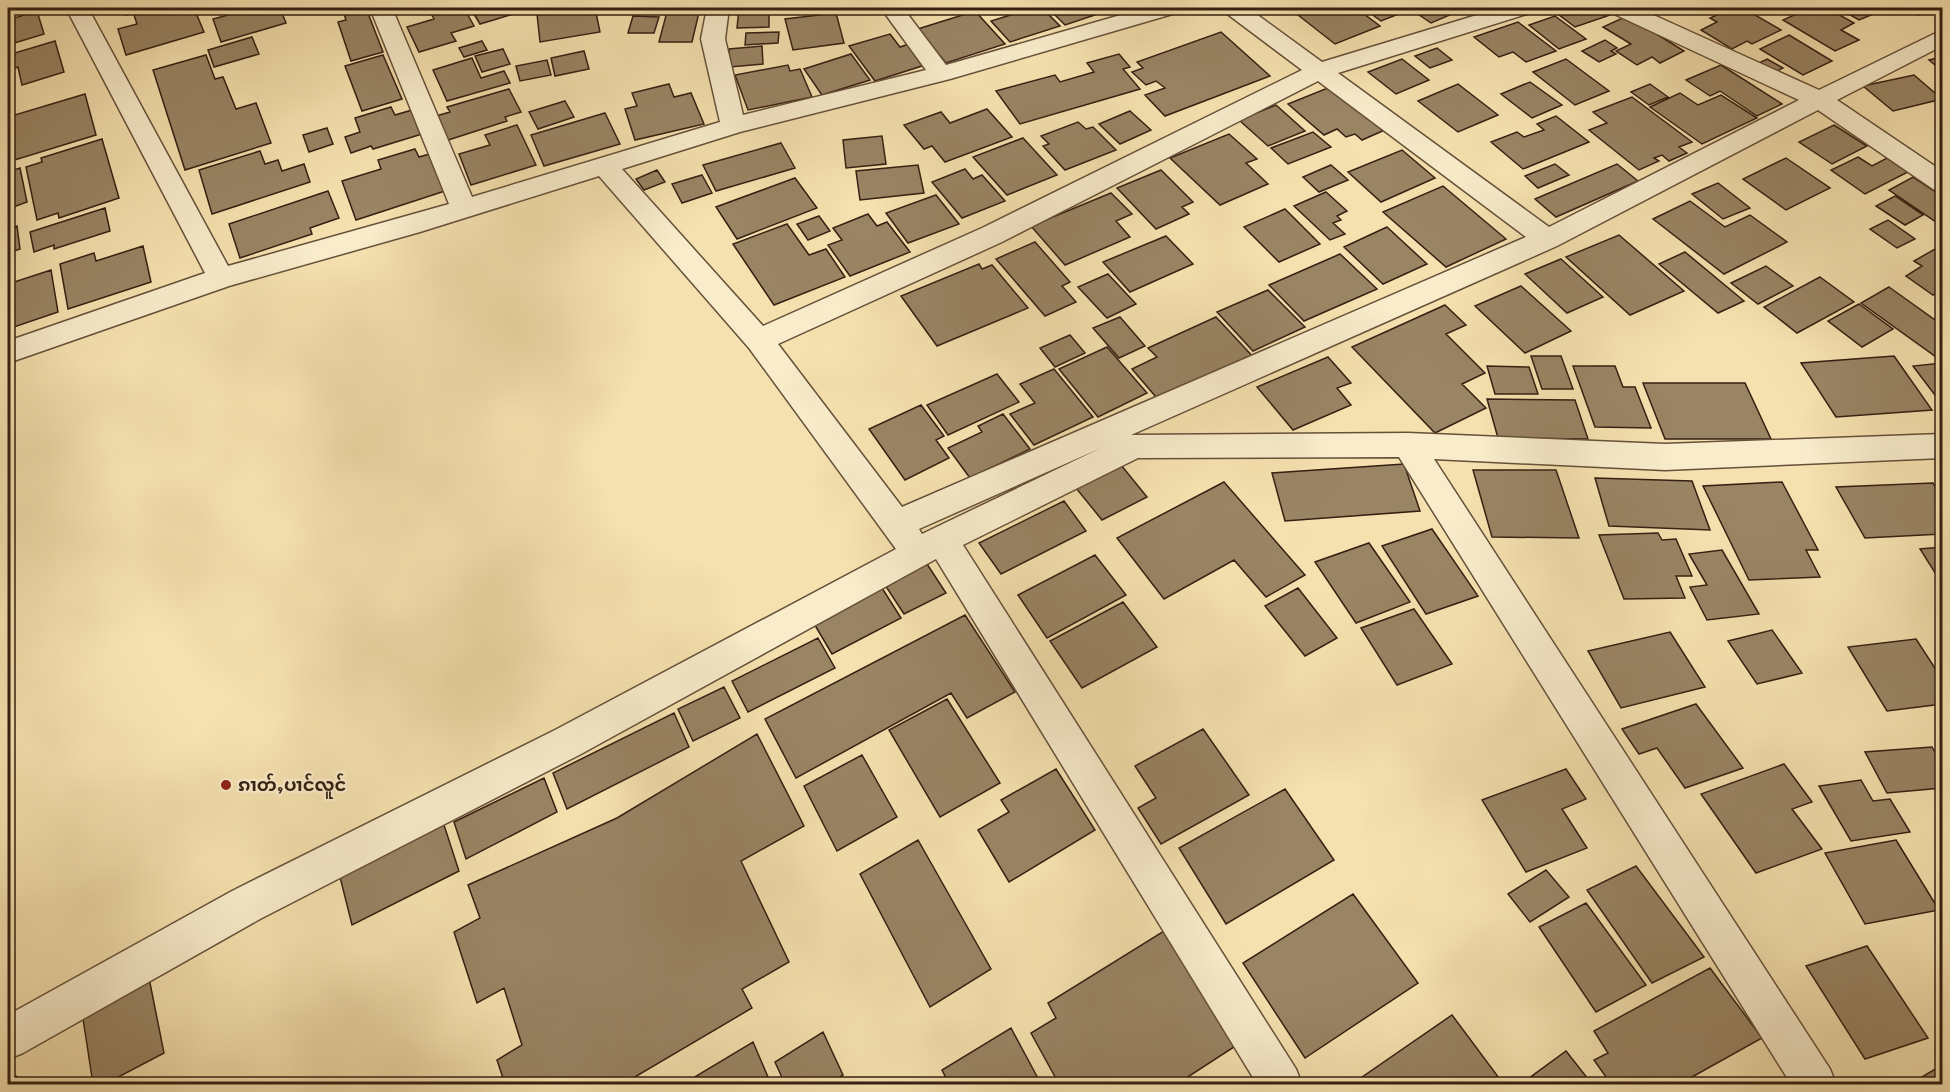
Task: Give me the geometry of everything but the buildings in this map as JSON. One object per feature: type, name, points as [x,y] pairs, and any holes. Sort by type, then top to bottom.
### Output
[{"type":"street","points":[[77,8],[221,278]]},
{"type":"street","points":[[718,8],[713,39],[733,126]]},
{"type":"street","points":[[892,8],[941,74]]},
{"type":"street","points":[[8,352],[221,278],[465,208],[733,126],[941,74],[1167,8]]},
{"type":"street","points":[[1234,8],[1547,239]]},
{"type":"street","points":[[759,340],[992,235],[1321,70],[1522,8]]},
{"type":"street","points":[[1620,8],[1820,100],[1942,183]]},
{"type":"street","points":[[390,9],[465,208]]},
{"type":"street","points":[[896,524],[1547,239],[1942,37]]},
{"type":"street","points":[[604,165],[759,340],[896,524],[930,547],[1281,1084]]},
{"type":"street","points":[[8,1038],[246,905],[568,742],[930,547],[1134,446],[1408,446],[1665,457],[1942,446]]},
{"type":"street","points":[[1408,446],[1815,1084]]},
{"type":"place","name":"ၵၢတ်ႇပၢင်လူင်","points":[[226,785]]}]
